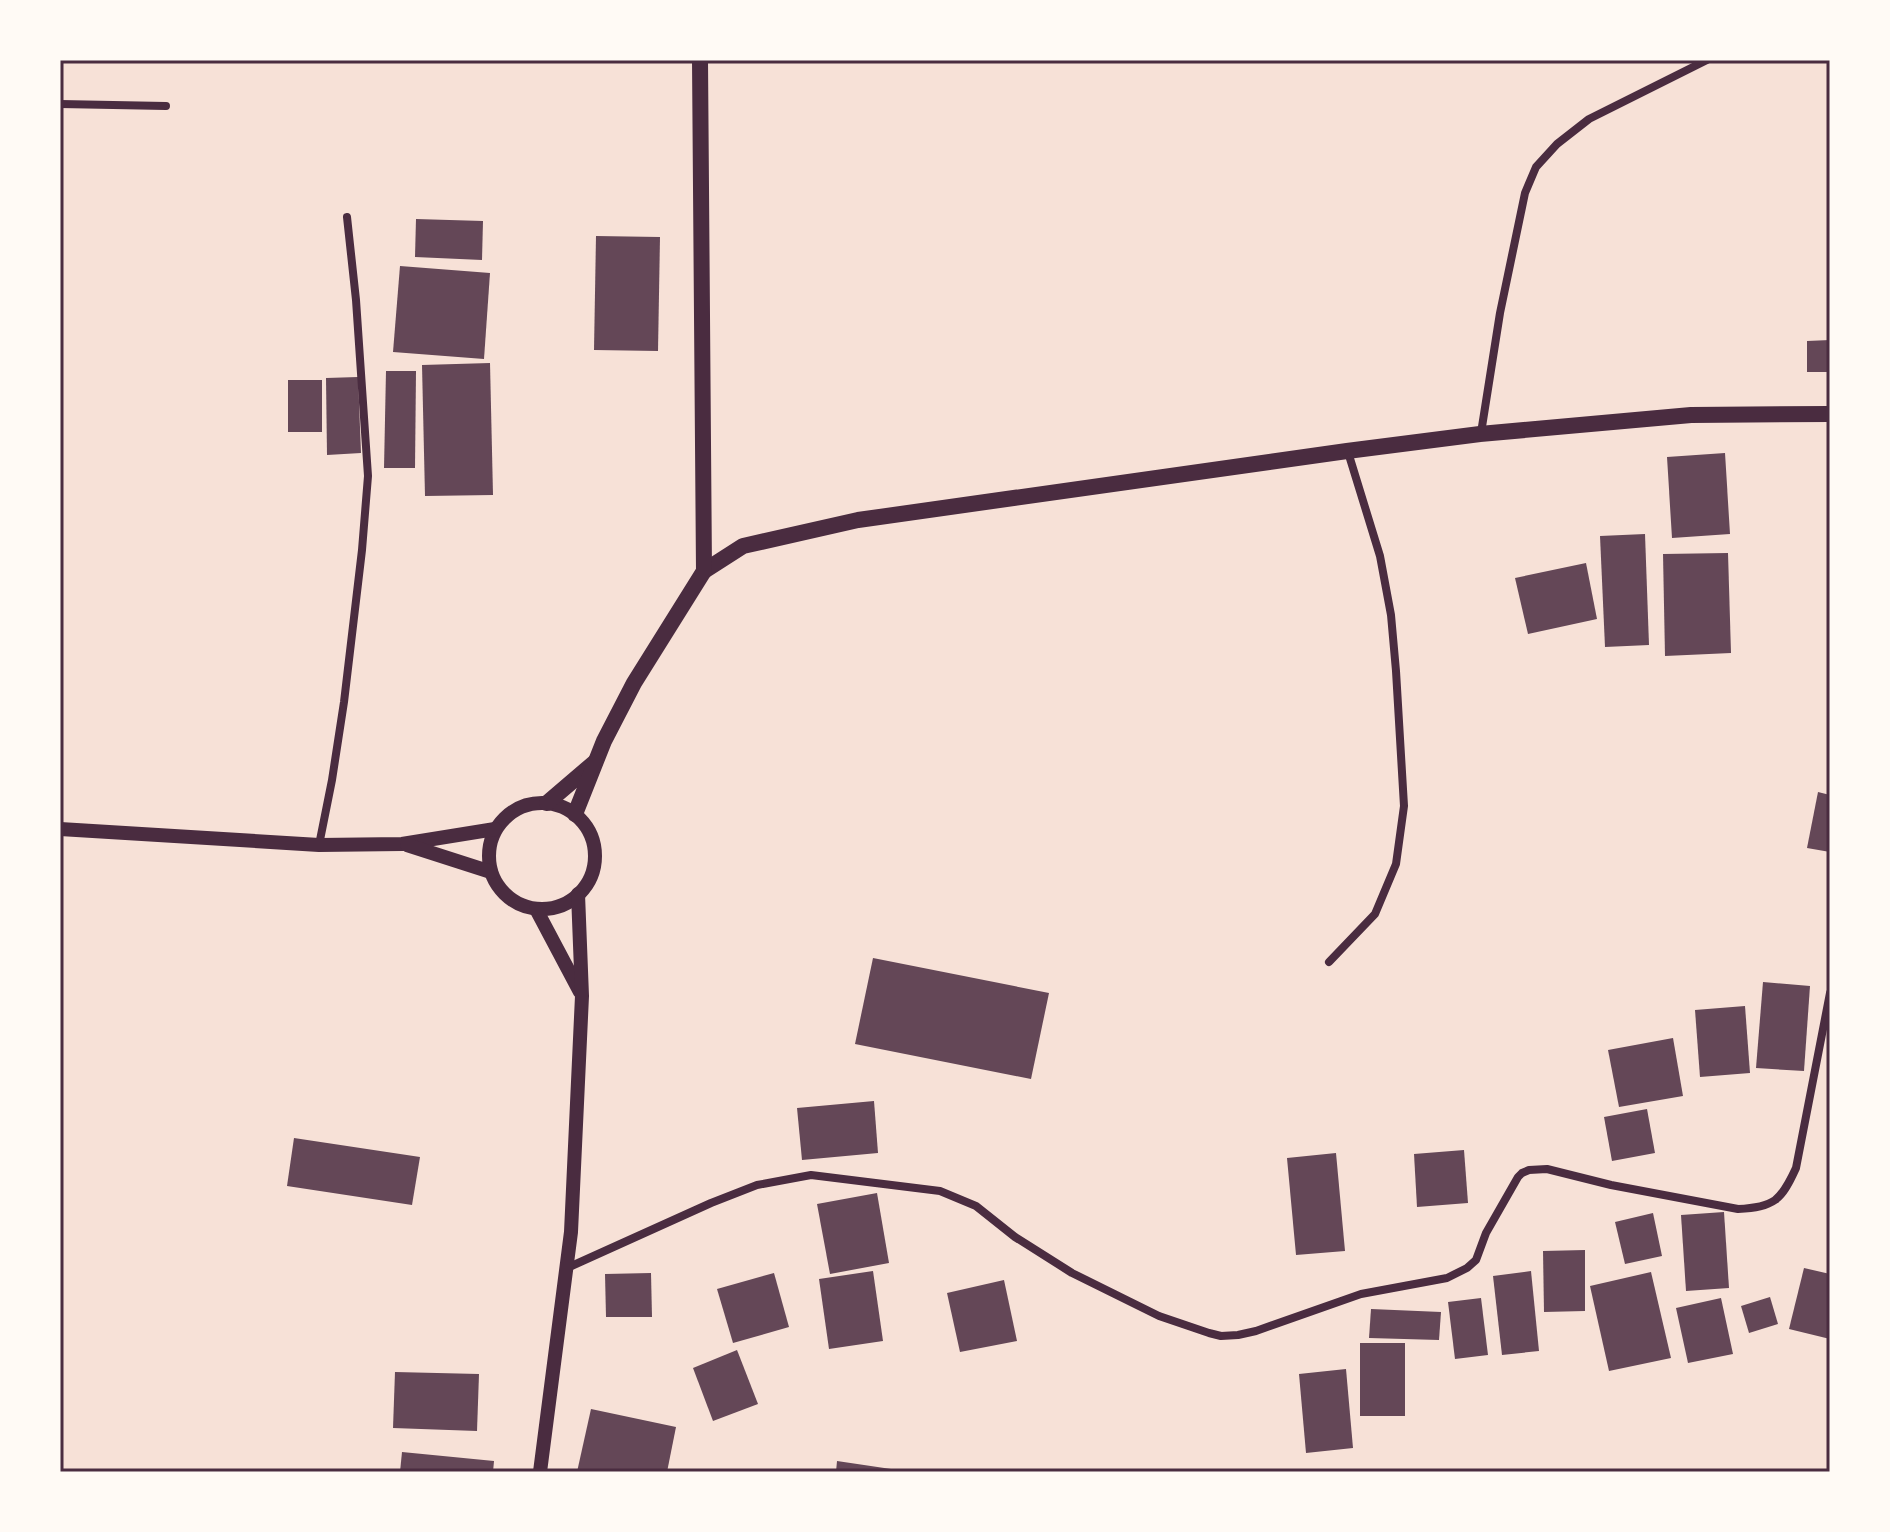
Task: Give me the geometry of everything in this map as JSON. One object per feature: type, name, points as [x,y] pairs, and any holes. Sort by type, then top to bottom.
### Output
[{"type":"main road","points":[[700,60],[704,571]]},
{"type":"main road","points":[[575,814],[604,741],[634,683],[704,571],[743,546],[858,520],[1480,434],[1691,415],[1830,414]]},
{"type":"main road","points":[[547,803],[596,761]]},
{"type":"street","points":[[1480,434],[1500,313],[1525,193],[1536,167],[1557,144],[1589,119],[1707,60]]},
{"type":"street","points":[[60,104],[166,106]]},
{"type":"street","points":[[319,845],[344,702],[368,476],[347,217]]},
{"type":"street","points":[[1329,962],[1375,914],[1396,864],[1404,806],[1391,615],[1380,556],[1347,451]]},
{"type":"street","points":[[532,803],[547,803],[575,814],[592,838],[595,853],[588,883],[578,894],[566,904],[551,909],[536,909],[521,905],[497,887],[488,858],[489,843],[495,829],[517,808],[532,803]]},
{"type":"street","points":[[60,829],[319,845],[402,844],[495,829]]},
{"type":"street","points":[[402,844],[491,872]]},
{"type":"street","points":[[540,1472],[571,1232],[582,996],[578,894]]},
{"type":"street","points":[[536,909],[582,996]]},
{"type":"street","points":[[566,1268],[757,1185],[811,1175],[940,1191],[976,1206],[1015,1237],[1072,1273],[1159,1316],[1221,1336],[1247,1333],[1361,1294],[1447,1278],[1467,1268],[1476,1260],[1486,1233],[1518,1177],[1529,1170],[1547,1169],[1611,1185],[1738,1209],[1771,1203],[1786,1192],[1796,1168],[1830,993]]},
{"type":"building","points":[[416,219],[483,221],[482,260],[415,257]]},
{"type":"building","points":[[596,236],[660,237],[658,351],[594,350]]},
{"type":"building","points":[[400,266],[490,273],[484,359],[393,352]]},
{"type":"building","points":[[1830,340],[1830,372],[1807,372],[1807,341]]},
{"type":"building","points":[[490,363],[493,495],[425,496],[422,365]]},
{"type":"building","points":[[386,371],[416,371],[415,468],[384,468]]},
{"type":"building","points":[[358,377],[361,453],[327,455],[326,378]]},
{"type":"building","points":[[288,380],[322,380],[322,432],[288,432]]},
{"type":"building","points":[[1725,453],[1730,534],[1672,538],[1667,457]]},
{"type":"building","points":[[1645,534],[1649,645],[1605,647],[1600,536]]},
{"type":"building","points":[[1728,553],[1731,653],[1665,656],[1663,554]]},
{"type":"building","points":[[1586,563],[1597,619],[1528,634],[1515,578]]},
{"type":"building","points":[[1818,792],[1830,795],[1830,852],[1807,848]]},
{"type":"building","points":[[873,958],[1049,993],[1031,1079],[855,1044]]},
{"type":"building","points":[[1763,982],[1810,986],[1804,1071],[1756,1068]]},
{"type":"building","points":[[1745,1006],[1750,1073],[1700,1077],[1695,1010]]},
{"type":"building","points":[[1673,1038],[1683,1096],[1619,1107],[1608,1050]]},
{"type":"building","points":[[874,1101],[878,1153],[802,1160],[797,1108]]},
{"type":"building","points":[[1647,1109],[1655,1153],[1612,1161],[1604,1117]]},
{"type":"building","points":[[294,1138],[420,1157],[412,1205],[287,1186]]},
{"type":"building","points":[[1464,1150],[1468,1203],[1417,1207],[1414,1154]]},
{"type":"building","points":[[1336,1153],[1345,1251],[1296,1255],[1287,1158]]},
{"type":"building","points":[[877,1193],[889,1263],[830,1274],[817,1204]]},
{"type":"building","points":[[1724,1212],[1729,1288],[1686,1291],[1681,1215]]},
{"type":"building","points":[[1653,1213],[1662,1256],[1625,1264],[1615,1222]]},
{"type":"building","points":[[1585,1250],[1585,1311],[1544,1312],[1543,1251]]},
{"type":"building","points":[[1804,1268],[1830,1274],[1830,1339],[1789,1329]]},
{"type":"building","points":[[873,1271],[883,1341],[829,1349],[819,1279]]},
{"type":"building","points":[[1531,1271],[1539,1351],[1502,1355],[1493,1276]]},
{"type":"building","points":[[1651,1272],[1671,1358],[1609,1371],[1590,1286]]},
{"type":"building","points":[[651,1273],[652,1317],[606,1317],[605,1274]]},
{"type":"building","points":[[774,1273],[789,1327],[733,1343],[717,1289]]},
{"type":"building","points":[[1004,1280],[1017,1341],[960,1352],[947,1293]]},
{"type":"building","points":[[1770,1297],[1778,1324],[1749,1333],[1741,1306]]},
{"type":"building","points":[[1481,1298],[1488,1355],[1455,1359],[1448,1302]]},
{"type":"building","points":[[1721,1298],[1733,1354],[1688,1363],[1676,1308]]},
{"type":"building","points":[[1371,1309],[1441,1312],[1439,1340],[1369,1338]]},
{"type":"building","points":[[1360,1343],[1405,1343],[1405,1416],[1360,1416]]},
{"type":"building","points":[[737,1350],[758,1404],[713,1421],[693,1368]]},
{"type":"building","points":[[1346,1369],[1353,1448],[1306,1453],[1299,1374]]},
{"type":"building","points":[[395,1372],[479,1374],[477,1431],[393,1428]]},
{"type":"building","points":[[591,1409],[676,1427],[667,1472],[577,1472]]},
{"type":"building","points":[[402,1452],[494,1461],[493,1472],[400,1472]]},
{"type":"building","points":[[837,1461],[891,1469],[891,1472],[836,1472]]}]
